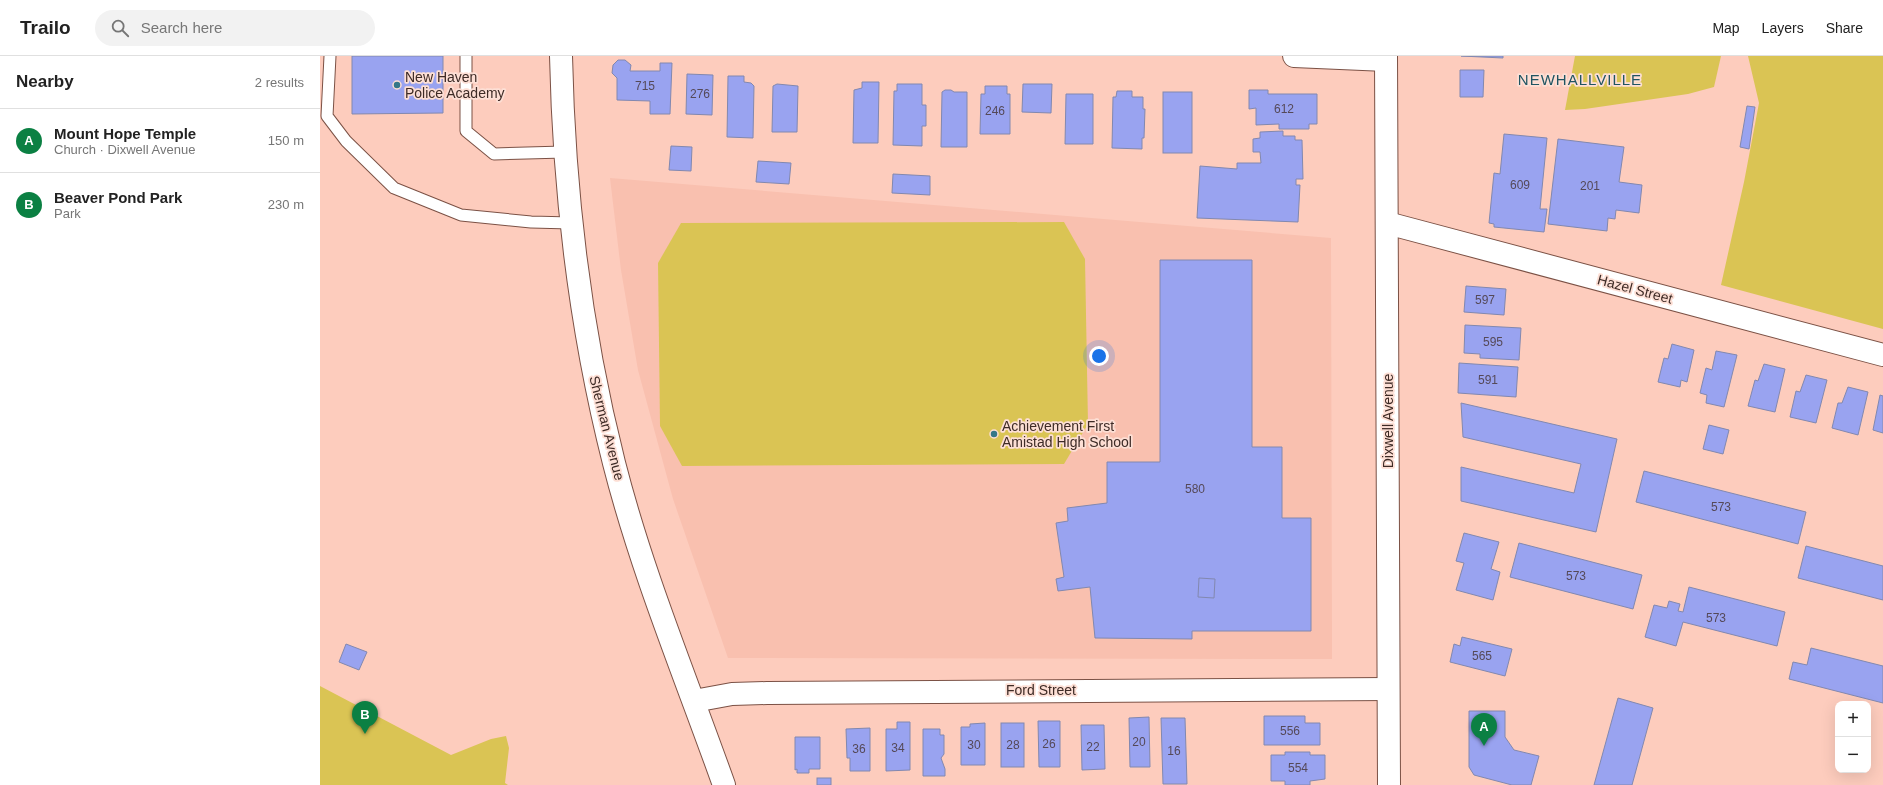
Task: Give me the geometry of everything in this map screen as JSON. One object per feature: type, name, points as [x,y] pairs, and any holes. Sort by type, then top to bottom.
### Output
[{"type":"main road","name":"Sherman Avenue","points":[[561,56],[564,152],[578,288],[589,354],[614,464],[662,614],[724,785]]},
{"type":"main road","points":[[1294,56],[1386,58]]},
{"type":"main road","name":"Dixwell Avenue","points":[[1386,58],[1389,785]]},
{"type":"main road","name":"Hazel Street","points":[[1387,223],[1883,355]]},
{"type":"main road","name":"Ford Street","points":[[694,701],[732,694],[767,692],[1388,688]]},
{"type":"lane","points":[[330,56],[327,116],[346,141],[394,188],[461,215],[531,222],[571,223]]},
{"type":"lane","points":[[466,56],[466,131],[494,154],[564,152]]},
{"type":"shaded area","points":[[1575,56],[1721,56],[1714,87],[1688,94],[1585,109],[1565,110]]},
{"type":"shaded area","points":[[1748,56],[1883,56],[1883,329],[1721,285],[1744,182],[1759,103]]},
{"type":"shaded area","name":"Achievement First Amistad High School","points":[[610,178],[1331,238],[1332,659],[728,658],[673,499],[638,370],[621,270]]},
{"type":"shaded area","points":[[1064,222],[1085,259],[1088,424],[1064,464],[682,466],[660,426],[658,263],[681,223]]},
{"type":"shaded area","points":[[320,686],[451,755],[491,739],[506,736],[509,748],[505,783],[508,785],[320,785]]},
{"type":"building","name":"New Haven Police Academy","points":[[352,56],[443,56],[443,113],[352,114]]},
{"type":"building","points":[[1461,56],[1503,56],[1503,58]]},
{"type":"building","points":[[618,60],[625,60],[631,65],[630,71],[660,71],[660,63],[672,63],[670,114],[650,114],[650,101],[617,100],[617,78],[612,73],[613,65]]},
{"type":"building","points":[[1460,70],[1484,70],[1483,97],[1460,97]]},
{"type":"building","points":[[687,74],[713,75],[712,115],[686,114]]},
{"type":"building","points":[[728,76],[744,76],[744,82],[751,83],[754,86],[753,138],[727,137]]},
{"type":"building","points":[[862,82],[879,82],[878,143],[853,143],[854,90],[862,88]]},
{"type":"building","points":[[777,84],[798,86],[797,132],[772,132],[773,86]]},
{"type":"building","points":[[897,84],[922,84],[922,105],[926,105],[926,126],[922,126],[922,146],[893,145],[894,91],[897,91]]},
{"type":"building","points":[[1023,84],[1052,84],[1051,113],[1022,112]]},
{"type":"building","points":[[985,86],[1007,86],[1007,94],[1010,94],[1010,134],[980,134],[981,94],[985,94]]},
{"type":"building","points":[[945,90],[967,92],[967,147],[941,147],[942,92]]},
{"type":"building","points":[[1249,90],[1268,90],[1268,94],[1317,94],[1317,124],[1309,124],[1309,129],[1279,129],[1279,124],[1256,125],[1256,108],[1249,109]]},
{"type":"building","points":[[1117,91],[1132,91],[1132,97],[1143,97],[1143,109],[1145,109],[1142,149],[1112,148],[1113,97],[1116,97]]},
{"type":"building","points":[[1163,92],[1192,92],[1192,153],[1163,153]]},
{"type":"building","points":[[1066,94],[1093,94],[1093,144],[1065,144]]},
{"type":"building","points":[[1747,106],[1755,107],[1749,149],[1740,147]]},
{"type":"building","points":[[1283,131],[1283,136],[1295,136],[1295,140],[1302,140],[1303,179],[1296,179],[1296,185],[1300,185],[1298,222],[1197,218],[1200,166],[1237,169],[1237,163],[1261,163],[1260,152],[1253,152],[1253,139],[1260,138],[1260,132]]},
{"type":"building","points":[[1504,134],[1547,138],[1540,209],[1547,209],[1544,232],[1494,227],[1494,224],[1489,223],[1494,173],[1500,174]]},
{"type":"building","points":[[1558,139],[1624,147],[1619,182],[1642,185],[1639,213],[1616,210],[1615,219],[1608,218],[1607,231],[1548,224]]},
{"type":"building","points":[[671,146],[692,147],[691,171],[669,170]]},
{"type":"building","points":[[758,161],[791,163],[789,184],[756,182]]},
{"type":"building","points":[[893,174],[930,176],[930,195],[892,193]]},
{"type":"building","points":[[1160,260],[1252,260],[1252,447],[1282,447],[1282,518],[1311,518],[1311,631],[1192,631],[1192,639],[1095,638],[1090,587],[1058,591],[1056,579],[1064,577],[1056,523],[1068,521],[1067,508],[1107,503],[1107,462],[1160,462]]},
{"type":"building","points":[[1466,286],[1506,289],[1504,315],[1464,312]]},
{"type":"building","points":[[1465,325],[1521,328],[1519,360],[1480,358],[1480,354],[1464,353]]},
{"type":"building","points":[[1672,344],[1694,350],[1687,382],[1681,380],[1680,387],[1658,382],[1664,358],[1668,359]]},
{"type":"building","points":[[1716,351],[1737,355],[1724,407],[1706,403],[1707,395],[1700,393],[1706,368],[1712,370]]},
{"type":"building","points":[[1459,363],[1518,367],[1516,397],[1458,393]]},
{"type":"building","points":[[1764,364],[1785,369],[1775,412],[1748,406],[1755,380],[1758,381]]},
{"type":"building","points":[[1806,375],[1827,380],[1816,423],[1790,417],[1796,391],[1800,392]]},
{"type":"building","points":[[1848,387],[1868,392],[1858,435],[1832,428],[1838,403],[1842,403]]},
{"type":"building","points":[[1880,395],[1883,396],[1883,433],[1873,430]]},
{"type":"building","points":[[1461,403],[1617,439],[1596,532],[1461,501],[1461,467],[1574,493],[1581,464],[1463,437]]},
{"type":"building","points":[[1709,425],[1729,430],[1723,454],[1703,449]]},
{"type":"building","points":[[1644,471],[1806,512],[1798,544],[1636,502]]},
{"type":"building","points":[[1464,533],[1499,542],[1491,569],[1500,572],[1493,600],[1456,590],[1464,563],[1456,561]]},
{"type":"building","points":[[1519,543],[1642,575],[1633,609],[1510,577]]},
{"type":"building","points":[[1806,546],[1883,566],[1883,600],[1798,578]]},
{"type":"building","points":[[1199,578],[1215,579],[1214,598],[1198,597]]},
{"type":"building","points":[[1689,587],[1785,612],[1777,646],[1683,622],[1676,646],[1645,637],[1654,605],[1667,608],[1669,601],[1680,604],[1678,611],[1683,612]]},
{"type":"building","points":[[1462,637],[1512,649],[1505,676],[1450,662],[1454,644],[1460,646]]},
{"type":"building","points":[[346,644],[367,652],[359,670],[339,662]]},
{"type":"building","points":[[1811,648],[1883,666],[1883,703],[1789,679],[1793,662],[1807,665]]},
{"type":"building","points":[[1618,698],[1653,708],[1632,785],[1594,785]]},
{"type":"building","points":[[1469,711],[1505,711],[1505,737],[1514,750],[1539,756],[1531,785],[1512,785],[1474,775],[1469,767]]},
{"type":"building","points":[[1264,716],[1305,716],[1305,723],[1320,723],[1320,745],[1264,745]]},
{"type":"building","points":[[1149,717],[1150,767],[1130,767],[1129,718]]},
{"type":"building","points":[[1161,718],[1185,718],[1187,784],[1163,784]]},
{"type":"building","points":[[1038,721],[1060,721],[1060,767],[1039,767]]},
{"type":"building","points":[[897,722],[910,722],[910,770],[886,771],[886,729],[897,729]]},
{"type":"building","points":[[985,723],[985,765],[961,765],[961,727],[970,727],[970,724]]},
{"type":"building","points":[[1001,723],[1024,723],[1024,767],[1001,767]]},
{"type":"building","points":[[1081,725],[1104,725],[1105,769],[1082,770]]},
{"type":"building","points":[[870,728],[870,771],[850,771],[850,758],[847,758],[846,729]]},
{"type":"building","points":[[923,729],[940,729],[940,735],[944,735],[944,754],[941,758],[945,769],[945,776],[923,776]]},
{"type":"building","points":[[795,737],[820,737],[820,769],[809,769],[809,773],[797,773],[797,769],[795,770]]},
{"type":"building","points":[[1285,752],[1310,752],[1310,755],[1325,755],[1325,779],[1310,781],[1310,785],[1285,785],[1285,781],[1271,781],[1271,755],[1285,755]]},
{"type":"building","points":[[817,778],[831,778],[831,785],[817,785]]},
{"type":"place","name":"New Haven Police Academy","points":[[397,85]]},
{"type":"place","name":"Achievement First Amistad High School","points":[[994,434]]},
{"type":"place","name":"Beaver Pond Park","points":[[365,734]]},
{"type":"place","name":"Mount Hope Temple","points":[[1484,746]]},
{"type":"district","name":"NEWHALLVILLE","points":[[1580,79]]}]
